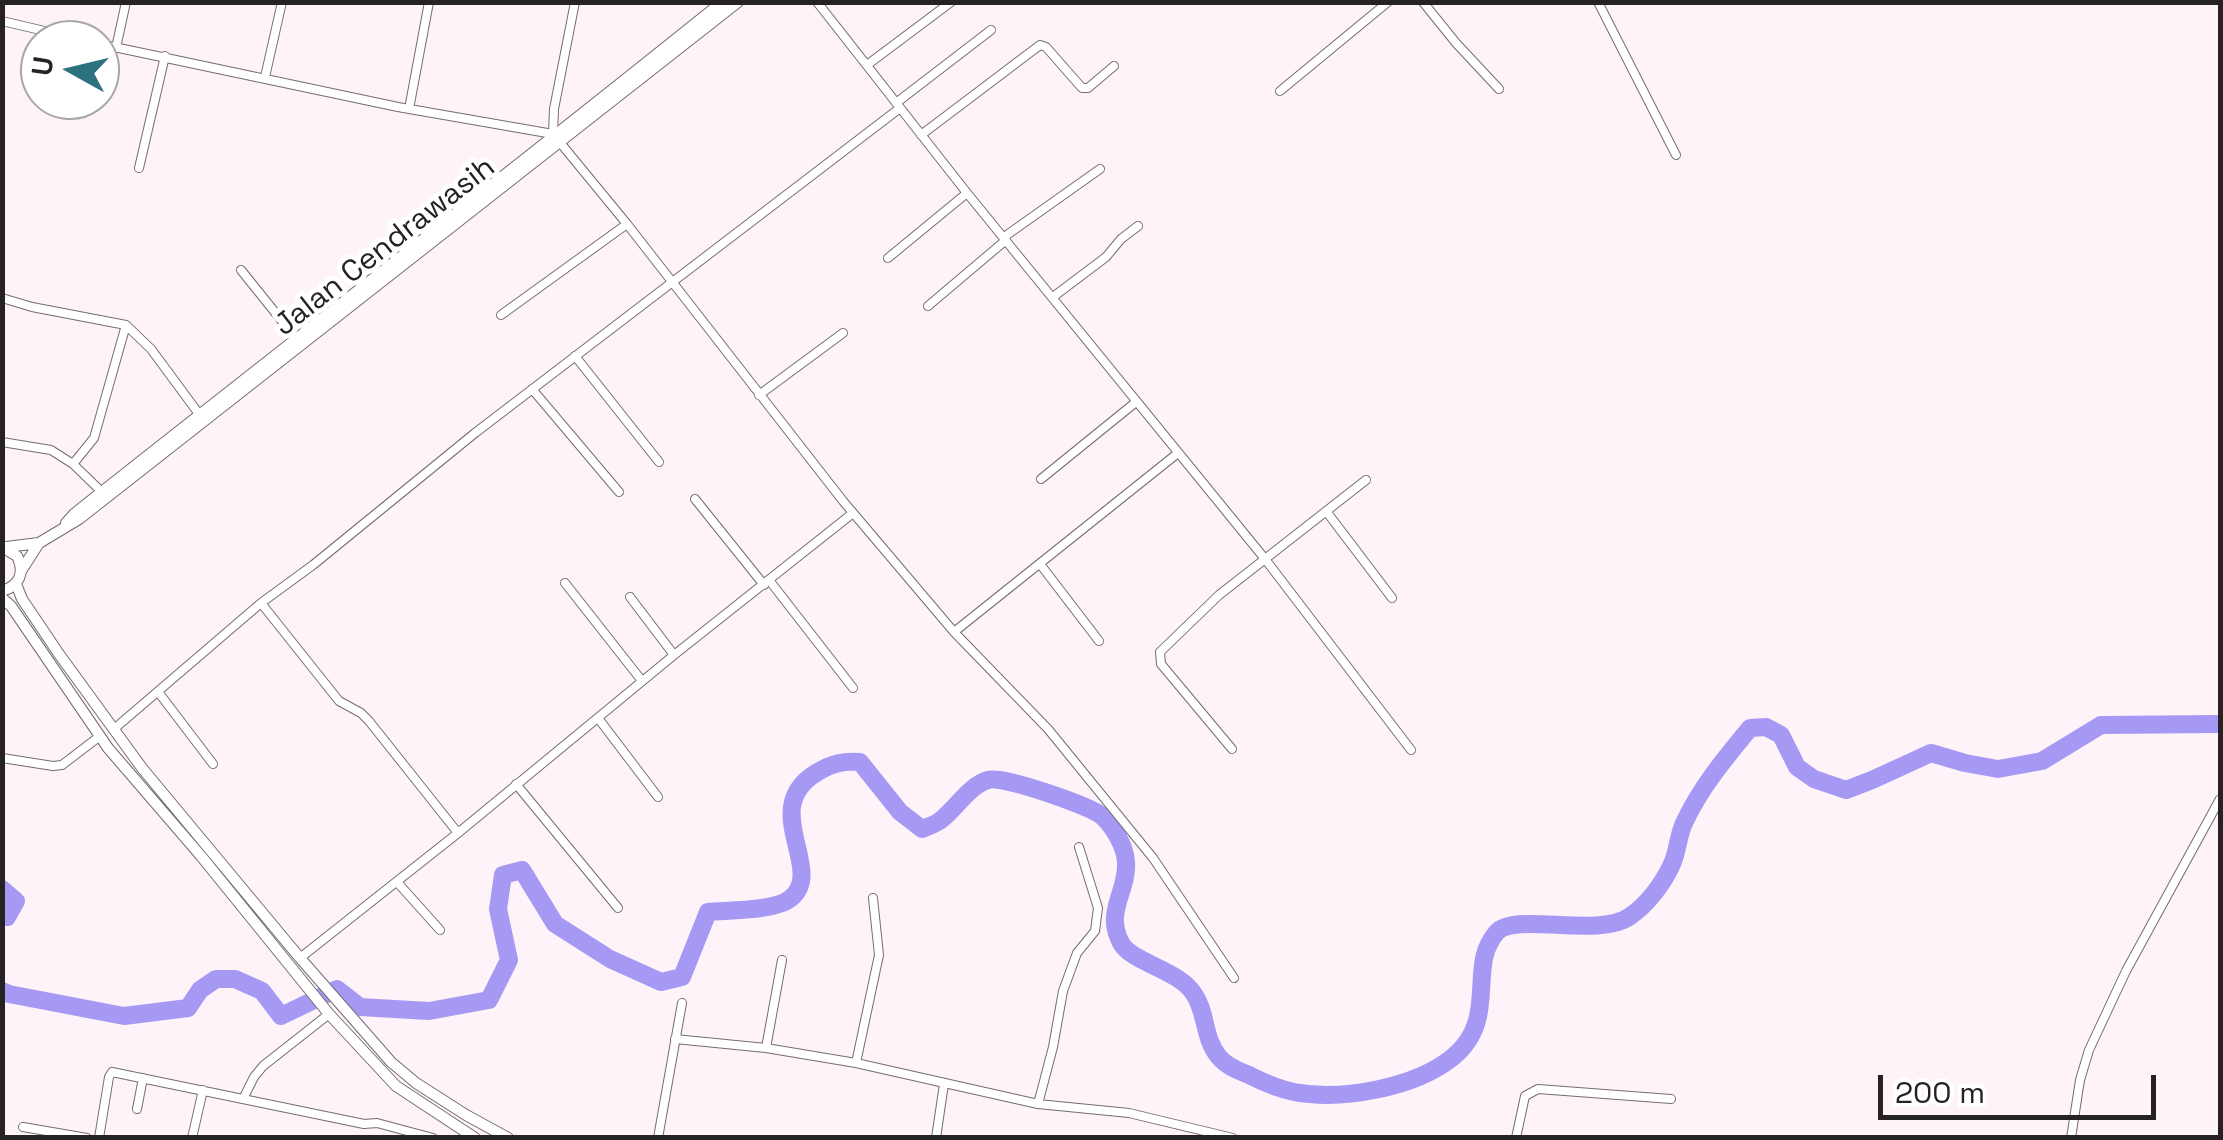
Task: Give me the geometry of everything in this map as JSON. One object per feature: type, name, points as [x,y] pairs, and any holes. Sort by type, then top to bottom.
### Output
[{"type":"street","points":[[120,30],[126,2]]},
{"type":"street","points":[[265,77],[282,2]]},
{"type":"street","points":[[409,109],[429,2]]},
{"type":"street","points":[[575,2],[554,109],[556,138],[853,513],[954,632],[1048,729],[1152,858],[1234,978]]},
{"type":"street","name":"Jalan Cendrawasih","points":[[39,543],[79,520],[104,495],[722,2]]},
{"type":"street","name":"Jalan Cendrawasih","points":[[556,138],[738,2]]},
{"type":"street","points":[[817,2],[1265,559],[1411,750]]},
{"type":"street","points":[[867,65],[951,2]]},
{"type":"street","points":[[1280,92],[1388,2]]},
{"type":"street","points":[[1423,2],[1499,89]]},
{"type":"street","points":[[1598,2],[1676,155]]},
{"type":"street","points":[[114,730],[261,603],[991,30]]},
{"type":"street","points":[[921,135],[1040,45],[1082,88],[1088,88],[1114,66]]},
{"type":"street","points":[[120,49],[556,138]]},
{"type":"street","points":[[139,168],[164,56]]},
{"type":"street","points":[[928,306],[1005,238],[1100,169]]},
{"type":"street","points":[[888,258],[967,193]]},
{"type":"street","points":[[501,315],[627,224]]},
{"type":"street","points":[[1053,298],[1138,226]]},
{"type":"street","points":[[241,270],[298,341]]},
{"type":"street","points":[[2,298],[126,324],[151,350],[199,414]]},
{"type":"street","points":[[72,464],[94,438],[126,324]]},
{"type":"street","points":[[759,396],[843,333]]},
{"type":"street","name":"Jalan Cendrawasih","points":[[179,436],[199,414],[298,341]]},
{"type":"street","points":[[575,356],[659,462]]},
{"type":"street","points":[[532,389],[620,492]]},
{"type":"street","points":[[1041,479],[1136,402]]},
{"type":"street","points":[[2,442],[51,450],[104,495]]},
{"type":"street","points":[[954,632],[1178,453]]},
{"type":"street","points":[[1232,750],[1161,664],[1159,655],[1219,594],[1366,480]]},
{"type":"street","points":[[695,498],[853,688]]},
{"type":"street","points":[[1326,511],[1392,598]]},
{"type":"street","points":[[300,958],[853,513]]},
{"type":"street","points":[[4,547],[39,543]]},
{"type":"street","points":[[39,543],[16,584],[2,594],[100,736],[316,986],[334,997],[402,1073],[508,1138]]},
{"type":"street","points":[[4,547],[17,556],[21,571]]},
{"type":"street","points":[[1040,564],[1099,640]]},
{"type":"street","points":[[565,583],[642,681]]},
{"type":"street","points":[[16,584],[40,626],[142,768],[300,958],[325,1009],[396,1086],[475,1138]]},
{"type":"street","points":[[630,597],[674,655]]},
{"type":"street","points":[[261,603],[339,701],[370,721],[458,833]]},
{"type":"street","points":[[158,693],[213,764]]},
{"type":"street","points":[[598,718],[658,797]]},
{"type":"street","points":[[2,758],[62,765],[100,736]]},
{"type":"street","points":[[516,784],[618,908]]},
{"type":"street","points":[[2070,1138],[2088,1050],[2126,971],[2220,799]]},
{"type":"street","points":[[1038,1104],[1063,992],[1077,953],[1094,931],[1098,918],[1079,847]]},
{"type":"street","points":[[398,882],[440,930]]},
{"type":"street","points":[[856,1063],[879,956],[874,898]]},
{"type":"street","points":[[766,1048],[782,960]]},
{"type":"street","points":[[658,1138],[682,1003]]},
{"type":"street","points":[[243,1099],[263,1066],[325,1009]]},
{"type":"street","points":[[354,1042],[363,1031]]},
{"type":"street","points":[[676,1039],[856,1063],[1038,1104],[1129,1113],[1233,1138]]},
{"type":"street","points":[[99,1138],[112,1072],[434,1138]]},
{"type":"street","points":[[137,1109],[143,1078]]},
{"type":"street","points":[[936,1138],[944,1084]]},
{"type":"street","points":[[192,1138],[203,1090]]},
{"type":"street","points":[[1516,1138],[1525,1096],[1538,1090],[1671,1099]]},
{"type":"street","points":[[374,1138],[377,1124]]},
{"type":"street","points":[[23,1127],[86,1138]]},
{"type":"waterway","points":[[2,991],[124,1016],[188,1008],[200,990],[216,979],[235,979],[262,991],[281,1016],[337,989],[360,1007],[429,1011],[489,1000],[509,960],[498,909],[503,875],[522,870],[555,924],[610,959],[661,982],[682,977],[708,912],[764,908],[791,898],[800,886],[802,871],[792,821],[793,804],[800,788],[827,767],[860,762],[900,812],[922,829],[940,821],[969,792],[988,780],[1046,792],[1102,816],[1118,837],[1125,856],[1126,873],[1115,921],[1121,943],[1135,956],[1187,985],[1198,1001],[1210,1042],[1219,1057],[1234,1068],[1288,1091],[1355,1093],[1419,1077],[1453,1057],[1467,1042],[1479,1009],[1484,960],[1497,932],[1521,924],[1615,923],[1642,906],[1668,872],[1683,826],[1699,796],[1750,728],[1766,727],[1781,735],[1797,767],[1814,779],[1846,790],[1931,753],[1998,769],[2042,761],[2101,725],[2220,724]]},
{"type":"waterway","points":[[2,889],[16,901],[7,917],[2,916]]}]
